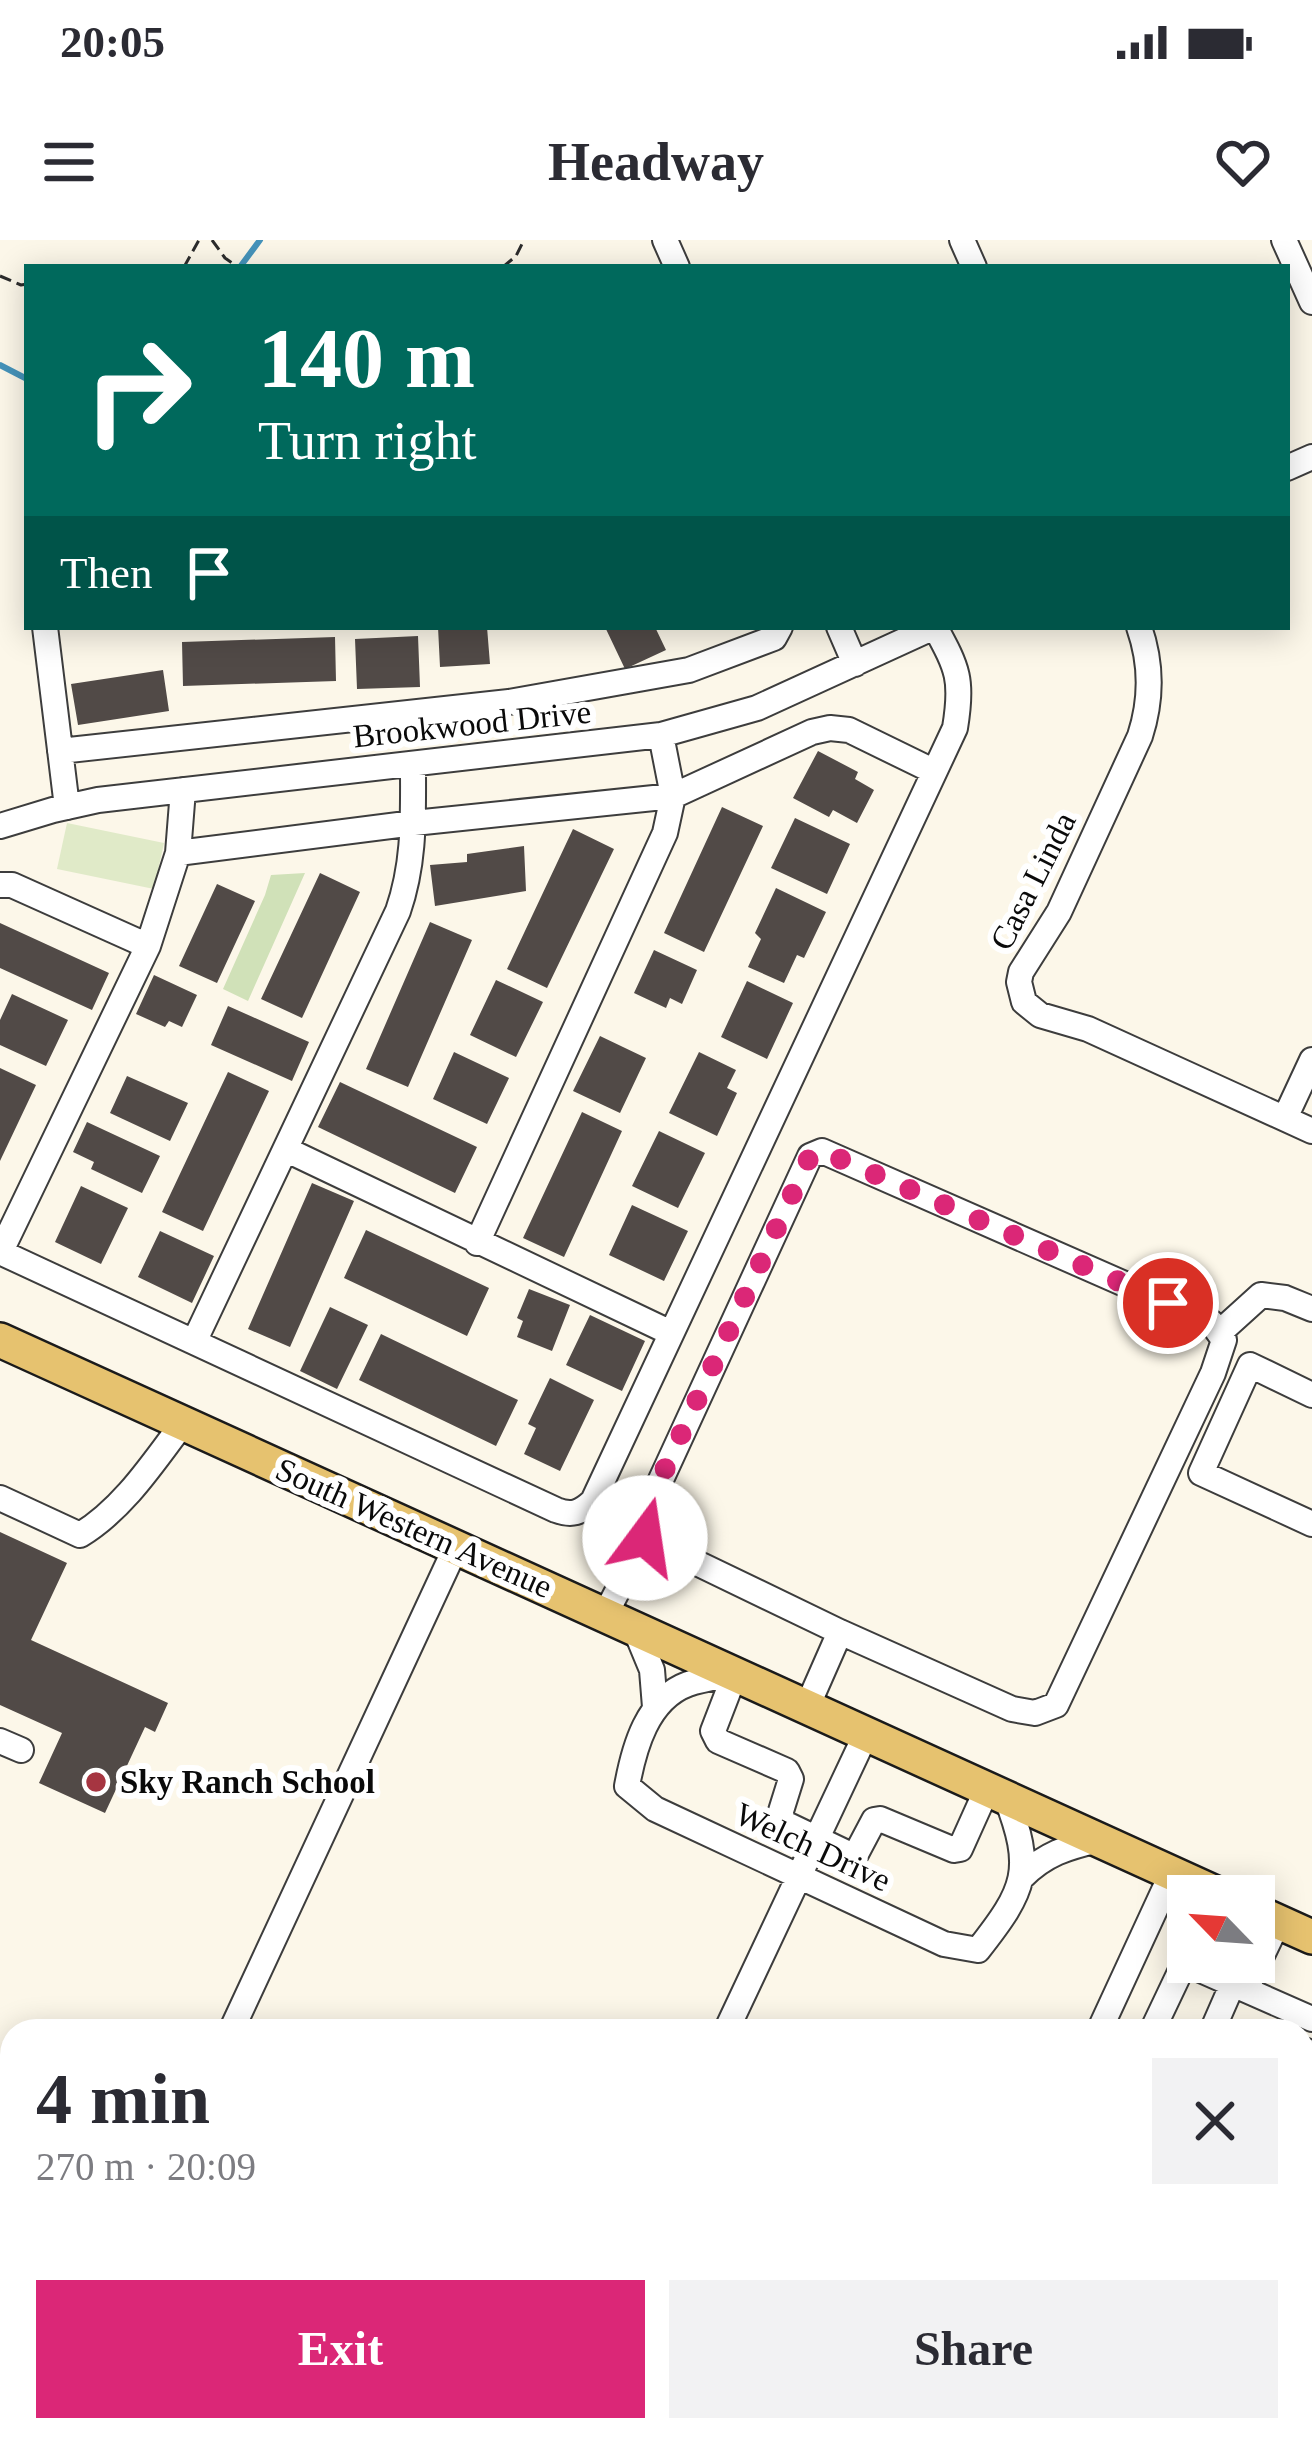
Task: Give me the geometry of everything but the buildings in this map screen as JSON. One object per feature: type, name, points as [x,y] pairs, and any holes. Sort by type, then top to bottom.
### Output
[{"type":"main road","name":"South Western Avenue","points":[[0,1340],[1176,1875]]},
{"type":"main road","points":[[1275,1920],[1312,1937]]},
{"type":"street","points":[[1284,240],[1312,302]]},
{"type":"street","points":[[45,630],[67,807]]},
{"type":"street","points":[[60,751],[509,702],[689,670],[747,651],[774,638],[778,630]]},
{"type":"street","points":[[839,630],[855,664]]},
{"type":"street","name":"Brookwood Drive","points":[[0,826],[67,807],[182,790],[661,735],[757,708],[929,630]]},
{"type":"street","points":[[182,790],[178,853],[148,946],[0,1252],[568,1514],[582,1511],[592,1501],[955,728],[961,691],[954,663],[937,630]]},
{"type":"street","name":"Casa Linda","points":[[1140,630],[1148,664],[1148,712],[1059,912],[1022,972],[1020,992],[1029,1008],[1040,1015],[1088,1029],[1312,1131]]},
{"type":"street","points":[[178,853],[674,796],[830,728],[849,730],[933,771]]},
{"type":"street","points":[[477,1243],[665,833],[674,796],[661,735]]},
{"type":"street","points":[[194,1342],[398,911],[409,878],[413,764]]},
{"type":"street","points":[[0,885],[12,885],[148,946]]},
{"type":"street","points":[[1285,1118],[1312,1060]]},
{"type":"street","points":[[286,1150],[669,1332]]},
{"type":"street","points":[[645,1538],[840,1632],[1012,1708],[1035,1713],[1056,1705],[1213,1373],[1224,1340],[1211,1322],[822,1151],[810,1156],[640,1523],[645,1538],[620,1622],[652,1670],[655,1707]]},
{"type":"street","points":[[1219,1333],[1261,1294],[1312,1309]]},
{"type":"street","points":[[1312,1395],[1250,1365],[1201,1473],[1312,1524]]},
{"type":"street","points":[[0,1498],[80,1535],[98,1524],[142,1477],[183,1424]]},
{"type":"street","points":[[237,2019],[456,1547]]},
{"type":"street","points":[[807,1707],[840,1632]]},
{"type":"street","points":[[655,1707],[688,1684],[735,1674]]},
{"type":"street","points":[[735,1674],[713,1731],[718,1741],[787,1771],[791,1779],[782,1822],[851,1855],[856,1854],[874,1820],[880,1819],[960,1849],[996,1793]]},
{"type":"street","name":"Welch Drive","points":[[655,1707],[632,1755],[627,1786],[655,1809],[944,1944],[978,1950],[1004,1918],[1022,1877]]},
{"type":"street","points":[[732,2019],[866,1734]]},
{"type":"street","points":[[996,1793],[1022,1844],[1022,1877]]},
{"type":"street","points":[[1022,1877],[1056,1851],[1099,1840]]},
{"type":"street","points":[[1105,2019],[1172,1873]]},
{"type":"street","points":[[1158,2019],[1187,1964],[1239,1986],[1290,2019]]},
{"type":"street","points":[[1219,2019],[1240,1983]]},
{"type":"path","points":[[212,240],[234,264]]},
{"type":"path","points":[[507,264],[524,240]]},
{"type":"green space","points":[[67,823],[164,843],[154,889],[57,869]]},
{"type":"green space","points":[[305,873],[248,1001],[223,989],[271,875]]},
{"type":"waterway","points":[[242,264],[260,240]]},
{"type":"waterway","points":[[0,365],[24,377]]},
{"type":"place","name":"Sky Ranch School","points":[[96,1782]]},
{"type":"route","points":[[645,1538],[640,1523],[810,1156],[822,1151],[1168,1303]]}]
